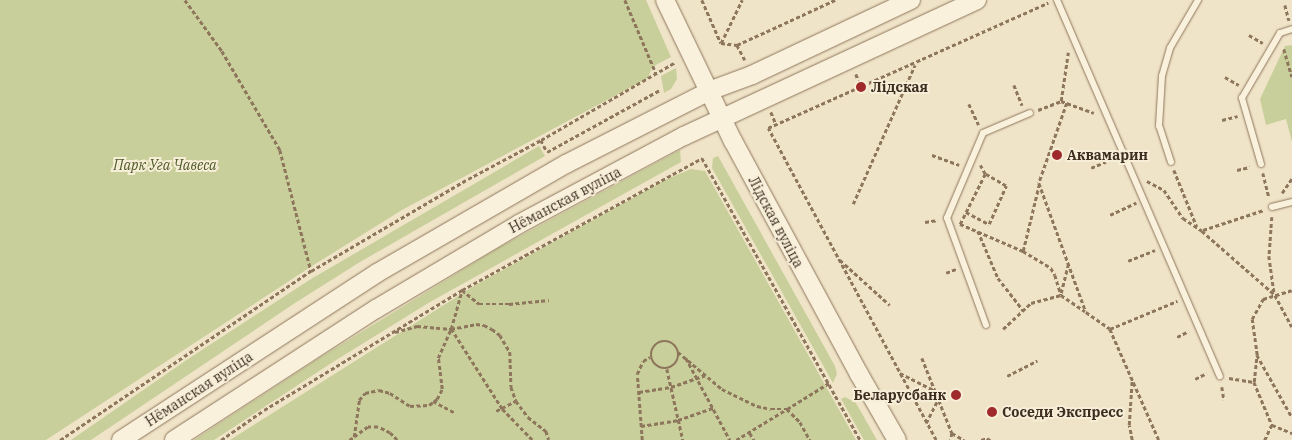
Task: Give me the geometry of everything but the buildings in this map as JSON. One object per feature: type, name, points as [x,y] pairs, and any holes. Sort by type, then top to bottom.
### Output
[{"type":"main road","name":"Лідская вуліца","points":[[665,0],[722,119],[858,374],[897,440]]},
{"type":"main road","name":"Нёманская вуліца","points":[[121,440],[377,273],[566,164],[709,91],[752,75],[911,0]]},
{"type":"main road","name":"Нёманская вуліца","points":[[174,440],[376,309],[519,224],[684,136],[977,0]]},
{"type":"lane","points":[[1055,0],[1071,32],[1220,376]]},
{"type":"lane","points":[[1170,162],[1159,126],[1162,76],[1170,48],[1198,0]]},
{"type":"lane","points":[[1260,164],[1242,98],[1280,33],[1292,29]]},
{"type":"lane","points":[[986,325],[947,218],[983,133],[1028,114]]},
{"type":"lane","points":[[1272,208],[1292,202]]},
{"type":"path","points":[[185,0],[222,51],[280,150],[311,271]]},
{"type":"path","points":[[625,0],[656,74]]},
{"type":"path","points":[[702,0],[721,43]]},
{"type":"path","points":[[721,43],[742,0]]},
{"type":"path","points":[[721,43],[737,44],[835,0]]},
{"type":"path","points":[[936,440],[768,128],[1055,0]]},
{"type":"path","points":[[1285,5],[1292,29]]},
{"type":"path","points":[[1061,101],[1071,32]]},
{"type":"path","points":[[1280,33],[1292,78]]},
{"type":"path","points":[[1249,35],[1270,48]]},
{"type":"path","points":[[737,44],[745,60]]},
{"type":"path","points":[[60,440],[311,271],[468,179],[541,140],[674,63]]},
{"type":"path","points":[[853,204],[915,63]]},
{"type":"path","points":[[1225,77],[1248,90]]},
{"type":"path","points":[[1014,85],[1028,114]]},
{"type":"path","points":[[541,140],[547,152],[660,90]]},
{"type":"path","points":[[1046,107],[1061,101],[1108,118]]},
{"type":"path","points":[[1023,251],[1040,183],[1067,103]]},
{"type":"path","points":[[969,104],[983,133]]},
{"type":"path","points":[[771,112],[776,124]]},
{"type":"path","points":[[1222,120],[1246,114]]},
{"type":"path","points":[[966,212],[989,224],[1006,186],[985,174],[973,154]]},
{"type":"path","points":[[932,155],[967,168]]},
{"type":"path","points":[[1091,168],[1124,155]]},
{"type":"path","points":[[221,440],[264,410],[462,290],[702,158],[860,440]]},
{"type":"path","points":[[1170,162],[1197,227]]},
{"type":"path","points":[[1237,170],[1260,164],[1272,208],[1269,256],[1275,295],[1292,327]]},
{"type":"path","points":[[960,224],[985,174]]},
{"type":"path","points":[[1147,181],[1164,190],[1183,218],[1202,231],[1275,295]]},
{"type":"path","points":[[1040,183],[1086,312]]},
{"type":"path","points":[[1110,215],[1144,200]]},
{"type":"path","points":[[1202,231],[1272,208]]},
{"type":"path","points":[[947,218],[1023,251],[1050,268],[1055,275],[1061,295],[1110,328],[1159,440]]},
{"type":"path","points":[[978,231],[998,278],[1023,310]]},
{"type":"path","points":[[1128,261],[1163,246]]},
{"type":"path","points":[[837,257],[890,305]]},
{"type":"path","points":[[1061,295],[1069,262]]},
{"type":"path","points":[[462,290],[479,304],[523,303],[549,300]]},
{"type":"path","points":[[354,437],[359,400],[370,391],[390,393],[410,406],[420,407],[433,402],[442,389],[438,358],[451,328],[462,290]]},
{"type":"path","points":[[1292,290],[1262,299],[1252,319],[1257,355],[1254,382],[1272,425],[1292,433]]},
{"type":"path","points":[[1003,329],[1031,303],[1061,295]]},
{"type":"path","points":[[1110,328],[1186,297]]},
{"type":"path","points":[[391,333],[417,326],[451,328],[469,324],[484,325],[500,335],[510,352],[511,387],[516,400],[528,417],[546,432],[549,440]]},
{"type":"path","points":[[451,328],[502,408],[532,440]]},
{"type":"path","points":[[642,440],[638,369],[650,357],[653,348],[665,341],[674,344],[678,352],[678,361],[667,370]]},
{"type":"path","points":[[678,352],[684,355],[722,389],[740,399],[771,409],[787,409],[800,422],[810,440]]},
{"type":"path","points":[[684,355],[730,440]]},
{"type":"path","points":[[1257,355],[1292,417]]},
{"type":"path","points":[[650,357],[654,365],[667,370]]},
{"type":"path","points":[[922,358],[952,433],[951,440]]},
{"type":"path","points":[[1006,376],[1037,361]]},
{"type":"path","points":[[1195,379],[1216,369]]},
{"type":"path","points":[[667,370],[683,440]]},
{"type":"path","points":[[899,372],[935,391]]},
{"type":"path","points":[[639,392],[671,387],[705,375]]},
{"type":"path","points":[[1220,376],[1254,382]]},
{"type":"path","points":[[1132,378],[1129,425],[1132,440]]},
{"type":"path","points":[[736,440],[829,383]]},
{"type":"path","points":[[926,423],[938,398]]},
{"type":"path","points":[[496,410],[516,400]]},
{"type":"path","points":[[433,402],[454,412]]},
{"type":"path","points":[[641,426],[678,420],[713,408]]},
{"type":"path","points":[[1265,440],[1272,425]]},
{"type":"path","points":[[350,440],[368,428],[378,427],[390,433],[397,440]]},
{"type":"path","points":[[750,432],[754,440]]},
{"type":"path","points":[[952,433],[964,440]]},
{"type":"path","points":[[981,440],[988,438],[990,440]]},
{"type":"green space","name":"Парк Уга Чавеса","points":[[0,0],[646,0],[671,57],[652,67],[648,78],[402,210],[312,266],[46,440],[0,440]]},
{"type":"green space","points":[[1292,45],[1292,142],[1286,119],[1266,125],[1260,99],[1285,46]]},
{"type":"green space","points":[[676,68],[677,79],[671,89],[664,93],[661,76]]},
{"type":"green space","points":[[539,146],[545,156],[360,262],[295,303],[91,440],[71,440],[188,359],[311,279]]},
{"type":"green space","points":[[680,150],[681,162],[430,302],[333,362],[214,440],[194,440],[316,360],[498,248]]},
{"type":"green space","points":[[718,156],[835,366],[837,374],[833,383],[712,168],[713,158]]},
{"type":"green space","points":[[691,169],[705,171],[856,440],[230,440],[474,286],[665,180]]},
{"type":"green space","points":[[845,397],[856,403],[877,440],[864,440],[841,399]]},
{"type":"place","name":"Лідская","points":[[861,87]]},
{"type":"place","name":"Аквамарин","points":[[1057,155]]},
{"type":"place","name":"Беларусбанк","points":[[956,395]]},
{"type":"place","name":"Соседи Экспресс","points":[[992,412]]}]
